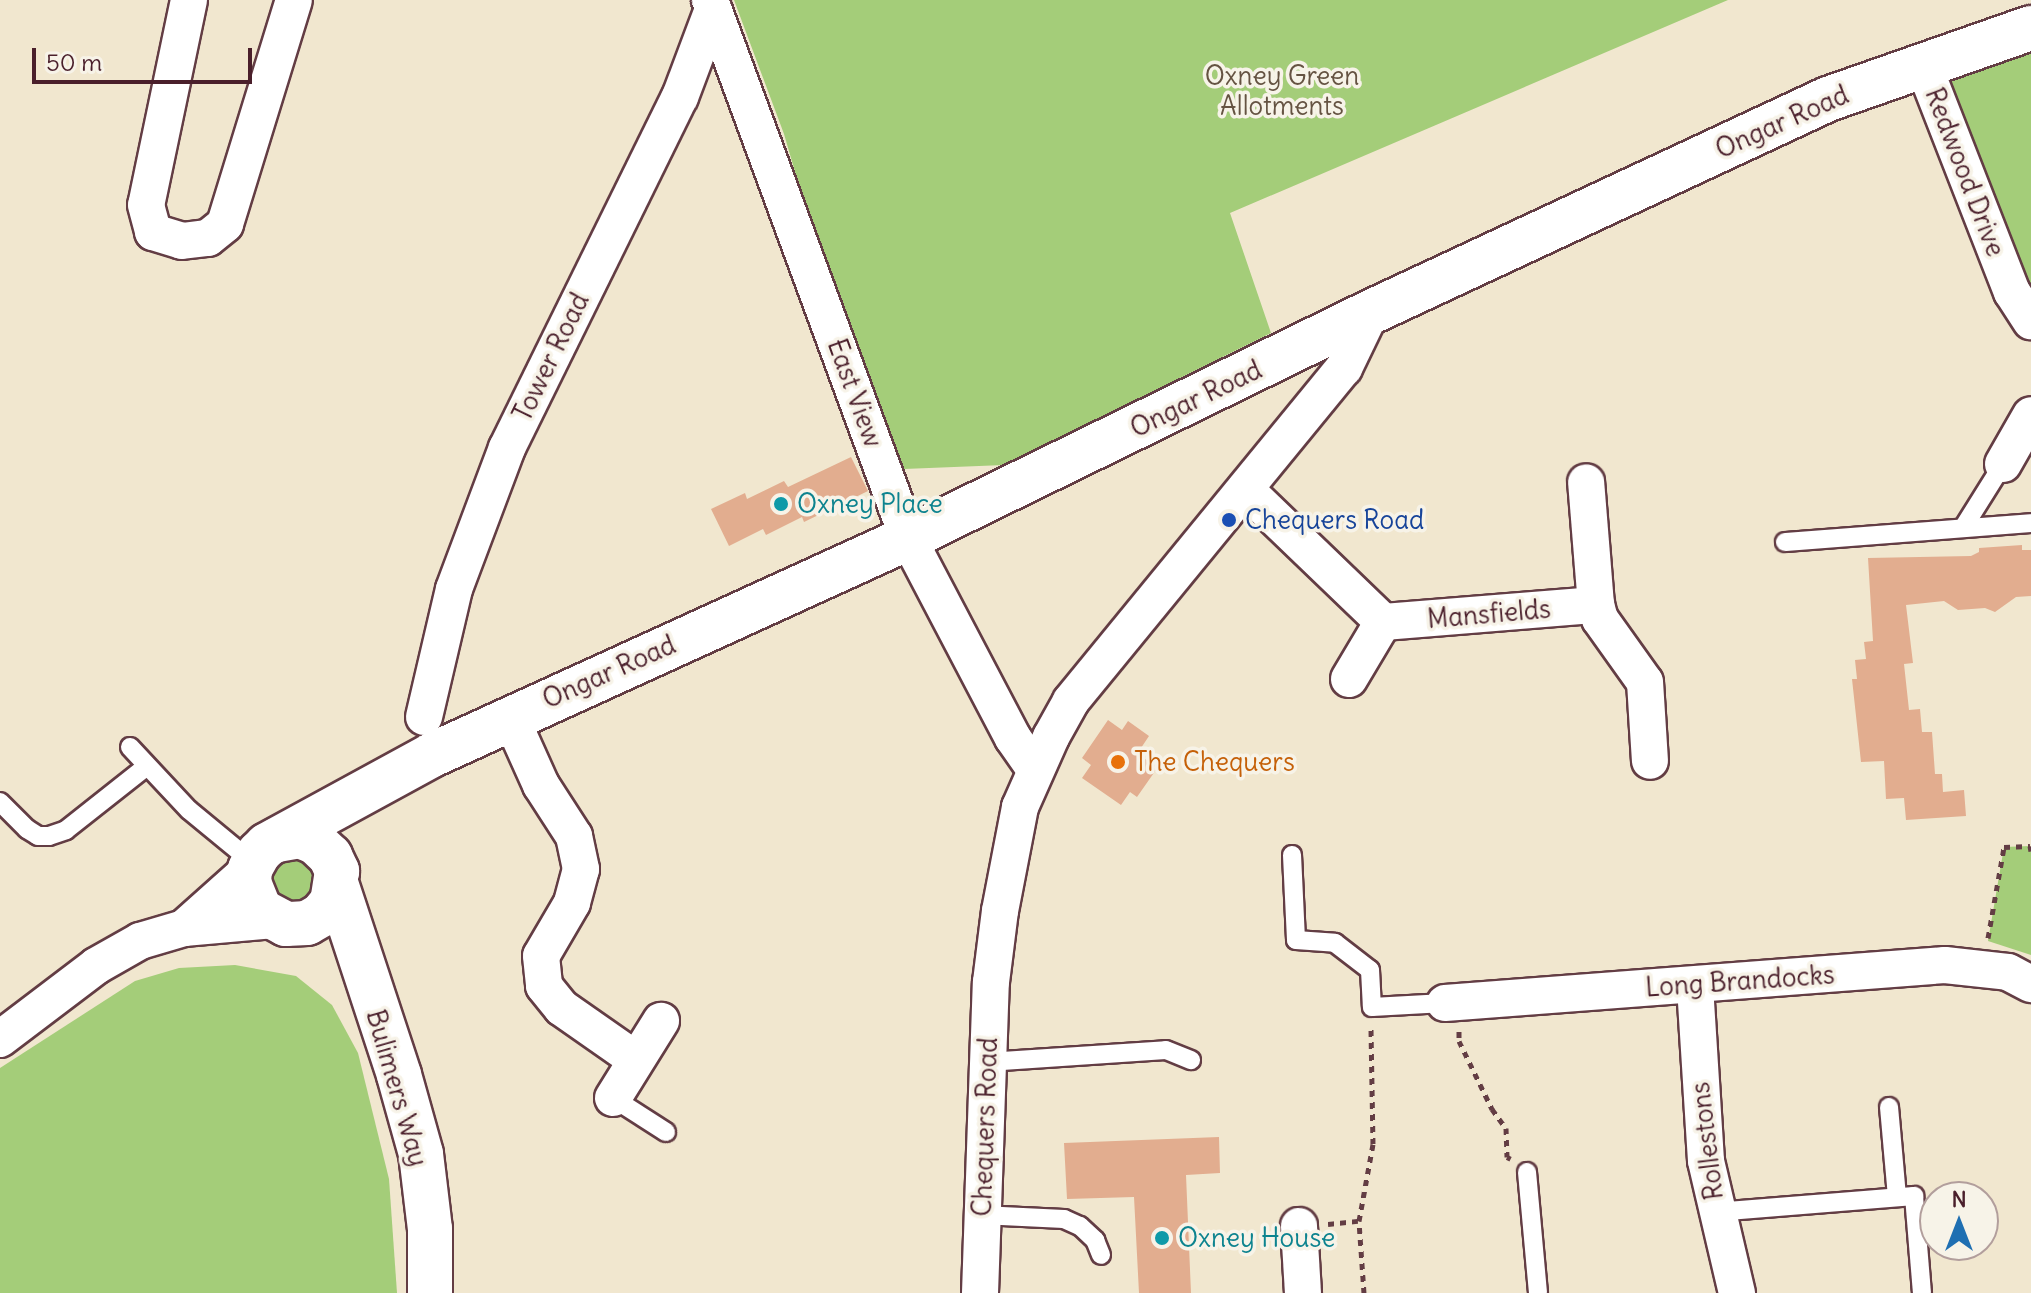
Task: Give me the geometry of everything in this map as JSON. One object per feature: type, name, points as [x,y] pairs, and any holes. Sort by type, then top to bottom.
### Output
[{"type":"street","points":[[189,0],[146,205],[153,232],[182,241],[208,238],[225,224],[294,0]]},
{"type":"street","name":"East View","points":[[711,4],[908,538],[1013,738],[1035,769]]},
{"type":"street","name":"Tower Road","points":[[424,717],[454,589],[507,448],[680,97],[711,4]]},
{"type":"street","name":"Ongar Road","points":[[184,928],[260,857],[370,790],[510,716],[908,538],[1371,312],[1828,99],[2031,28]]},
{"type":"street","name":"Redwood Drive","points":[[1923,64],[2012,292],[2031,321]]},
{"type":"street","name":"Chequers Road","points":[[980,1293],[991,982],[1006,871],[1020,807],[1035,769],[1071,701],[1344,368],[1371,312]]},
{"type":"street","points":[[2003,464],[2031,415]]},
{"type":"street","points":[[1586,482],[1596,605],[1600,619],[1645,682],[1650,761]]},
{"type":"street","points":[[1245,489],[1383,622],[1349,679]]},
{"type":"street","name":"Mansfields","points":[[1383,622],[1596,605]]},
{"type":"street","points":[[510,716],[541,785],[574,836],[581,869],[572,903],[541,956],[544,986],[562,1008],[635,1059]]},
{"type":"street","name":"Ongar Road","points":[[0,1039],[96,966],[140,941],[184,928],[307,923],[321,915],[332,902],[337,879],[370,790]]},
{"type":"street","points":[[280,922],[260,910],[252,898],[260,857],[300,836],[315,842],[330,856],[337,879]]},
{"type":"street","name":"Bulimers Way","points":[[337,879],[365,979],[399,1075],[421,1154],[430,1229],[430,1293]]},
{"type":"street","name":"Bulimers Way","points":[[280,922],[365,979]]},
{"type":"street","name":"Long Brandocks","points":[[1451,1002],[1945,965],[1979,966],[2008,972],[2031,984]]},
{"type":"street","name":"Rollestons","points":[[1695,986],[1706,1161],[1715,1212],[1737,1293]]},
{"type":"street","points":[[613,1098],[661,1021]]},
{"type":"street","points":[[1299,1226],[1303,1293]]},
{"type":"lane","points":[[1963,528],[2003,464]]},
{"type":"lane","points":[[1785,542],[2031,523]]},
{"type":"lane","points":[[130,747],[189,810],[260,857]]},
{"type":"lane","points":[[0,802],[38,836],[49,836],[66,830],[147,766]]},
{"type":"lane","points":[[1292,855],[1296,940],[1335,943],[1370,970],[1372,1007],[1451,1002]]},
{"type":"lane","points":[[987,1062],[1166,1050],[1191,1060]]},
{"type":"lane","points":[[613,1098],[666,1132]]},
{"type":"lane","points":[[1889,1107],[1897,1197]]},
{"type":"lane","points":[[1527,1172],[1538,1293]]},
{"type":"lane","points":[[1715,1212],[1914,1196],[1922,1293]]},
{"type":"lane","points":[[981,1215],[1064,1219],[1095,1240],[1101,1255]]},
{"type":"path","points":[[1979,966],[1988,941],[2004,847],[2030,846],[2031,851]]},
{"type":"path","points":[[1451,1002],[1459,1041],[1492,1109],[1506,1128],[1507,1157],[1527,1172]]},
{"type":"path","points":[[1364,1293],[1359,1221],[1373,1144],[1372,1007]]},
{"type":"green space","name":"Oxney Green Allotments","points":[[734,0],[1728,0],[1230,213],[1271,333],[1004,465],[904,469],[881,467],[784,134]]},
{"type":"green space","points":[[2031,38],[2031,293],[1932,69]]},
{"type":"green space","points":[[2030,846],[2031,955],[1988,941],[2004,847]]},
{"type":"green space","points":[[293,857],[309,864],[316,880],[309,896],[293,903],[277,896],[270,880],[277,864]]},
{"type":"green space","points":[[235,965],[296,976],[332,1005],[358,1053],[389,1179],[397,1293],[0,1293],[0,1068],[135,981],[179,968]]},
{"type":"building","name":"Oxney Place","points":[[851,457],[868,491],[804,522],[802,517],[766,535],[763,529],[729,546],[711,509],[745,493],[747,499],[784,481],[788,487]]},
{"type":"building","points":[[2022,545],[2022,550],[2031,550],[2031,596],[2016,597],[1995,612],[1985,608],[1958,610],[1944,601],[1906,605],[1913,663],[1904,664],[1909,710],[1920,709],[1922,732],[1932,732],[1935,774],[1942,774],[1943,792],[1964,790],[1966,816],[1906,820],[1904,798],[1886,799],[1884,761],[1861,762],[1852,679],[1857,679],[1855,660],[1866,659],[1864,642],[1873,641],[1868,558],[1971,556],[1979,552],[1979,548]]},
{"type":"building","name":"The Chequers","points":[[1108,720],[1122,730],[1128,721],[1149,736],[1137,754],[1158,767],[1137,797],[1130,792],[1121,805],[1082,778],[1091,765],[1082,758]]},
{"type":"building","name":"Oxney House","points":[[1219,1137],[1220,1173],[1186,1175],[1191,1293],[1139,1293],[1134,1197],[1067,1199],[1064,1143]]},
{"type":"place","name":"Oxney Place","points":[[781,504]]},
{"type":"place","name":"Chequers Road","points":[[1229,520]]},
{"type":"place","name":"The Chequers","points":[[1118,762]]},
{"type":"place","name":"Oxney House","points":[[1162,1238]]}]
